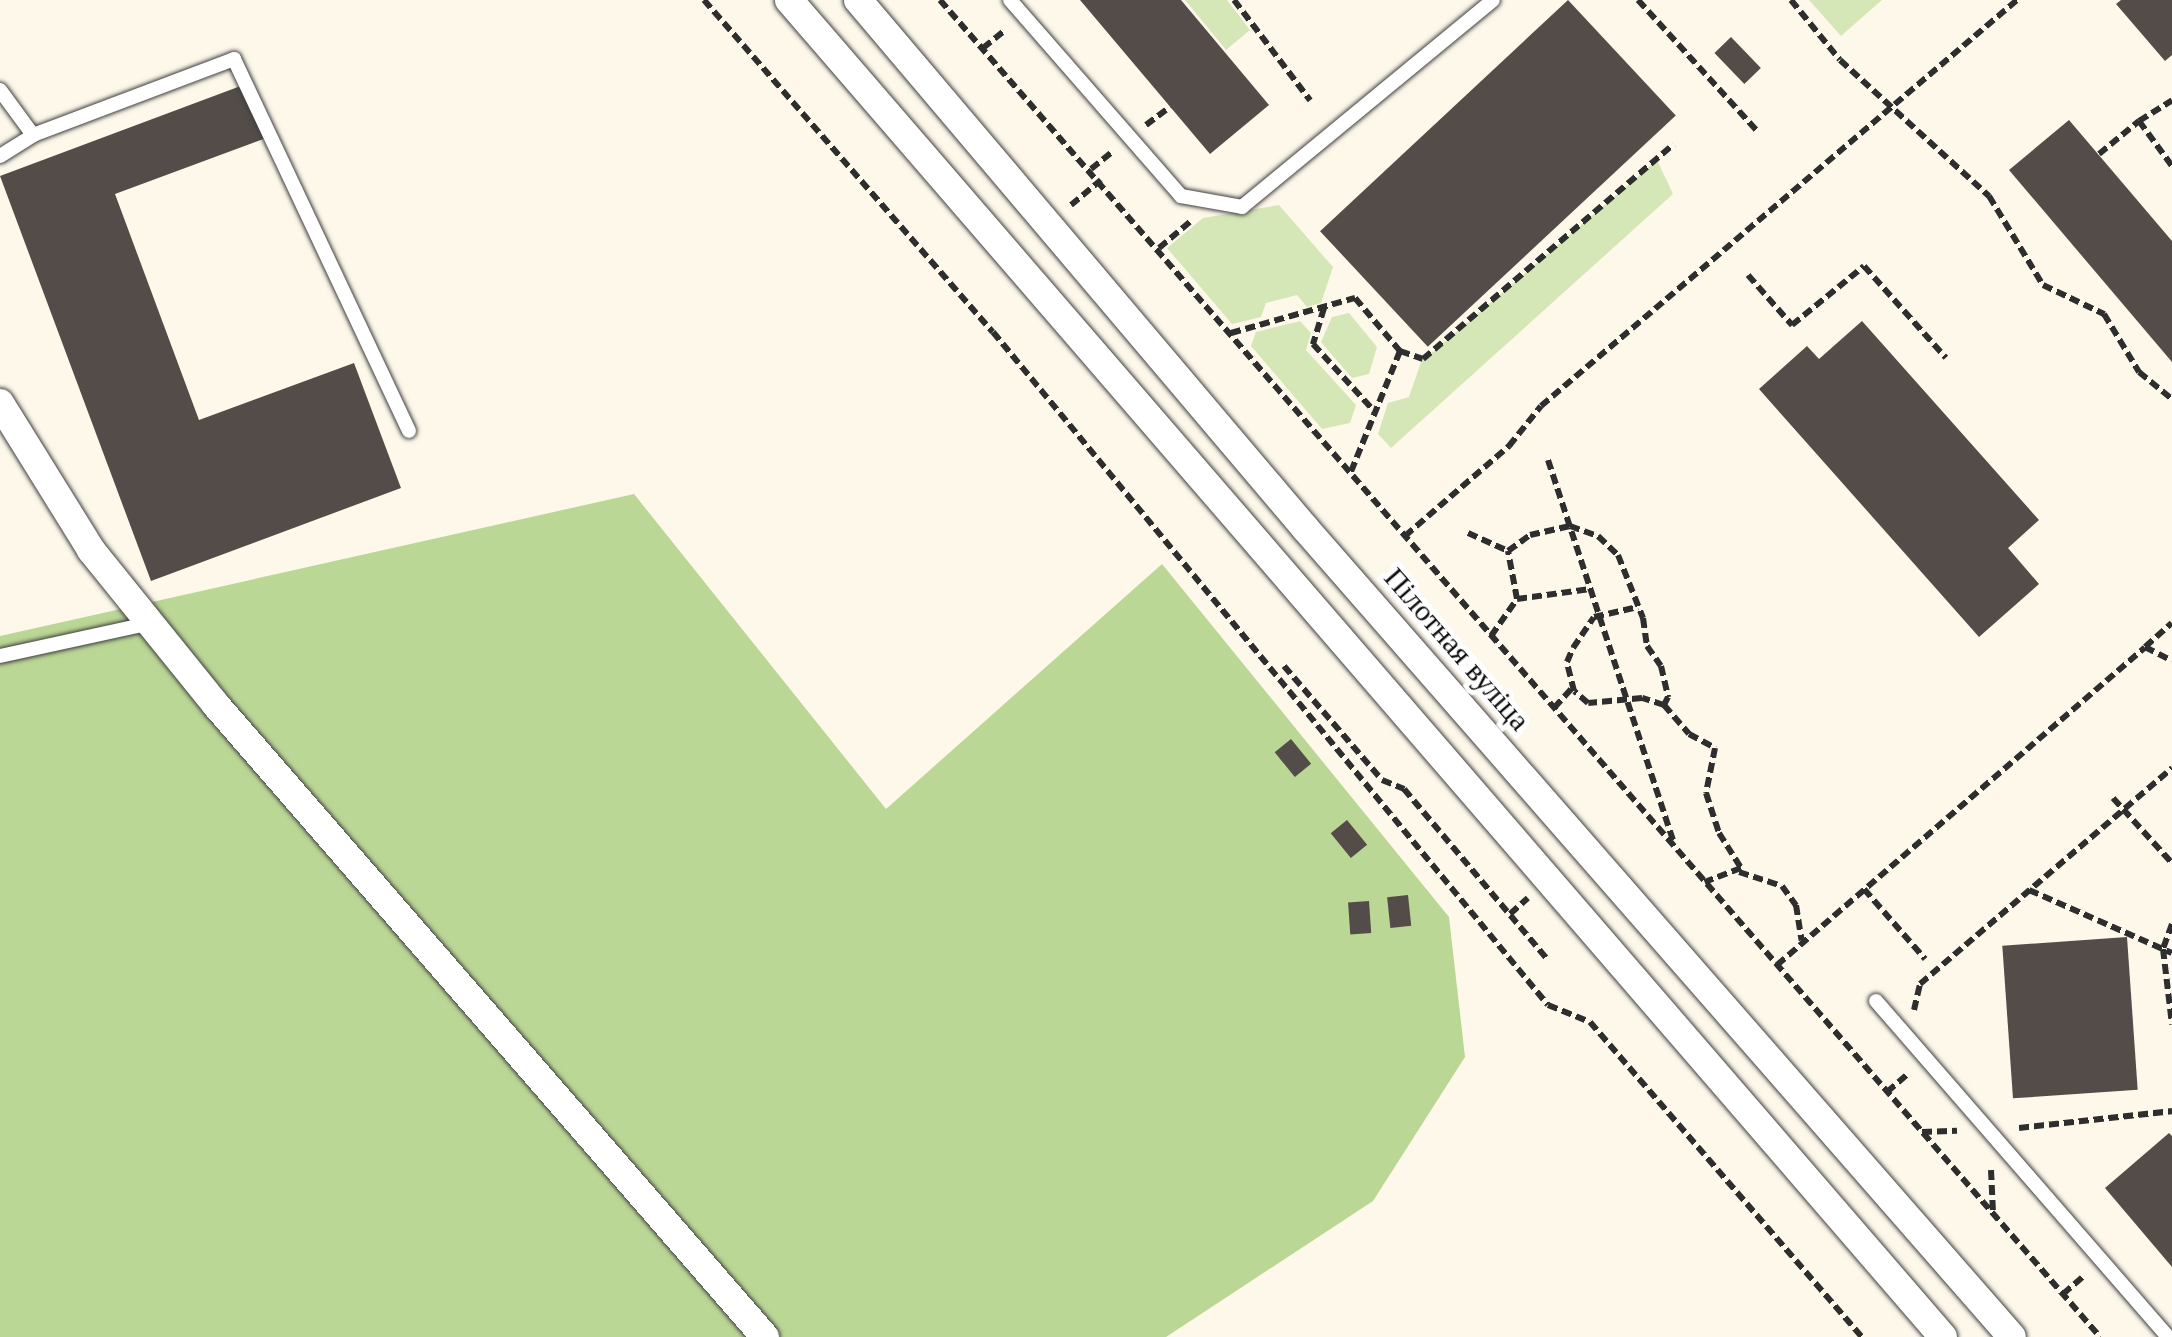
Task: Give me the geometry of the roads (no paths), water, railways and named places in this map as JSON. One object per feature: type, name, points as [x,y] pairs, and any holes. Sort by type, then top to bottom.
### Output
[{"type":"street","points":[[789,0],[1943,1337]]},
{"type":"street","name":"Пілотная вуліца","points":[[858,0],[1305,528],[2012,1337]]},
{"type":"street","points":[[0,403],[92,550],[766,1337]]},
{"type":"street","points":[[1271,558],[1305,528]]},
{"type":"lane","points":[[1010,0],[1181,196],[1242,206],[1493,0]]},
{"type":"lane","points":[[0,156],[33,135],[234,58],[410,431]]},
{"type":"lane","points":[[0,90],[33,135]]},
{"type":"lane","points":[[0,656],[152,622]]},
{"type":"lane","points":[[1876,1001],[2168,1337]]}]
